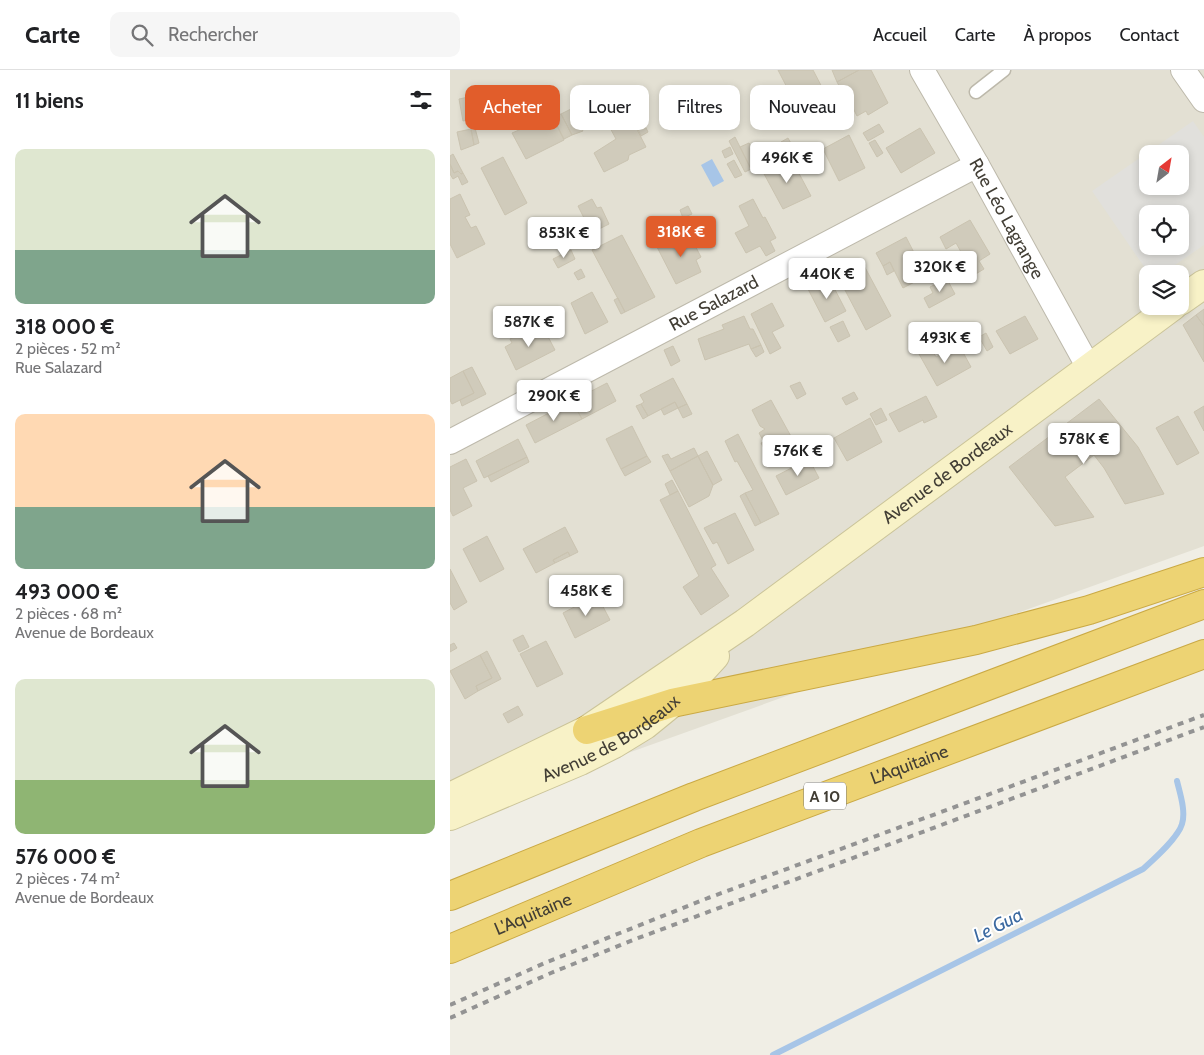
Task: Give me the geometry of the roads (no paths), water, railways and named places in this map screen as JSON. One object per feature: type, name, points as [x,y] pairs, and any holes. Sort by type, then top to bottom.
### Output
[{"type":"highway","points":[[587,730],[672,703],[976,640],[1089,610],[1204,572]]},
{"type":"highway","name":"A 10","points":[[450,896],[694,797],[1204,604]]},
{"type":"highway","name":"L'Aquitaine","points":[[450,949],[701,843],[1204,654]]},
{"type":"main road","points":[[1189,295],[1204,284]]},
{"type":"main road","name":"Avenue de Bordeaux","points":[[450,797],[587,730],[744,623],[1161,315]]},
{"type":"main road","name":"Avenue de Bordeaux","points":[[450,816],[580,761],[614,744],[644,725],[672,703],[744,623]]},
{"type":"street","name":"Rue Léo Lagrange","points":[[922,70],[1083,357],[1091,367]]},
{"type":"street","points":[[1183,70],[1204,100]]},
{"type":"street","name":"Rue Salazard","points":[[450,442],[977,165]]},
{"type":"lane","points":[[976,92],[1004,70]]},
{"type":"water","points":[[712,159],[724,181],[713,187],[701,165]]},
{"type":"waterway","name":"Le Gua","points":[[773,1055],[1143,869],[1171,842],[1180,830],[1183,808],[1177,781]]},
{"type":"railway","points":[[450,1005],[547,962],[708,898],[1204,715]]},
{"type":"railway","points":[[450,1018],[551,973],[633,940],[1204,727]]}]
